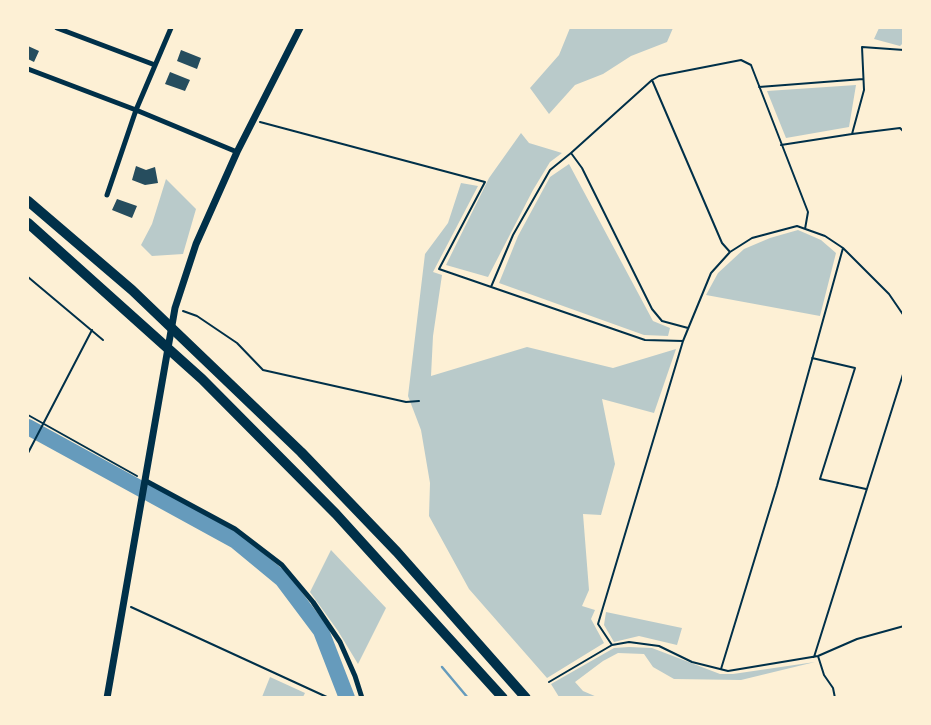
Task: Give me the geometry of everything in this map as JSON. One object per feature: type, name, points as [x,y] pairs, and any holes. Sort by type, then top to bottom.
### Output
[{"type":"highway","points":[[28,200],[132,290],[301,452],[383,538],[526,698]]},
{"type":"highway","points":[[28,223],[202,379],[336,514],[503,698]]},
{"type":"street","points":[[57,28],[155,65]]},
{"type":"street","points":[[108,195],[136,110],[171,28]]},
{"type":"street","points":[[107,698],[143,501],[175,308],[196,244],[237,152],[300,28]]},
{"type":"street","points":[[28,69],[136,110],[237,152]]},
{"type":"street","points":[[146,483],[235,529],[282,565],[312,602],[340,642],[355,676],[362,698]]},
{"type":"path","points":[[852,134],[864,90],[862,47],[904,50]]},
{"type":"path","points":[[491,287],[513,235],[550,170],[652,80],[659,76],[741,60],[751,64],[808,212],[805,229]]},
{"type":"path","points":[[759,88],[863,79]]},
{"type":"path","points":[[652,80],[722,243],[730,252]]},
{"type":"path","points":[[253,120],[485,182],[439,269],[645,340],[683,341]]},
{"type":"path","points":[[781,144],[900,128],[904,132]]},
{"type":"path","points":[[570,153],[582,168],[652,309],[662,321],[688,328]]},
{"type":"path","points":[[612,645],[598,624],[683,341],[711,273],[730,252],[752,238],[782,228],[797,226],[825,236],[843,248],[888,294],[904,316]]},
{"type":"path","points":[[721,669],[843,248]]},
{"type":"path","points":[[28,277],[103,340]]},
{"type":"path","points":[[175,308],[197,316],[237,343],[262,370],[406,402],[419,401]]},
{"type":"path","points":[[28,454],[92,330]]},
{"type":"path","points":[[812,358],[855,368],[820,480],[867,489]]},
{"type":"path","points":[[835,698],[833,688],[824,675],[816,657],[904,371]]},
{"type":"path","points":[[28,415],[146,483]]},
{"type":"path","points":[[123,603],[329,698]]},
{"type":"path","points":[[549,682],[612,645],[629,642],[659,646],[692,662],[728,671],[816,657],[857,639],[904,626]]},
{"type":"shaded area","points":[[570,28],[673,28],[667,42],[631,56],[603,74],[575,85],[549,114],[530,88],[559,55]]},
{"type":"shaded area","points":[[879,28],[903,28],[903,43],[900,46],[874,39]]},
{"type":"shaded area","points":[[856,85],[849,127],[786,138],[767,91]]},
{"type":"shaded area","points":[[521,133],[529,143],[562,153],[550,162],[533,190],[488,277],[446,265],[489,178]]},
{"type":"shaded area","points":[[569,164],[653,321],[670,328],[668,336],[644,335],[499,283],[518,236],[550,177]]},
{"type":"shaded area","points":[[166,179],[196,209],[183,254],[152,256],[141,245],[152,224]]},
{"type":"shaded area","points":[[461,183],[478,186],[433,272],[442,275],[433,336],[431,376],[527,347],[613,368],[676,349],[654,413],[602,399],[615,464],[601,515],[583,514],[589,590],[582,606],[595,610],[591,619],[604,643],[547,678],[469,589],[429,516],[430,483],[421,430],[408,396],[425,254],[448,223]]},
{"type":"shaded area","points":[[798,230],[821,240],[836,253],[820,316],[706,295],[718,273],[744,249],[770,238]]},
{"type":"shaded area","points":[[331,550],[386,608],[358,664],[338,631],[310,592]]},
{"type":"shaded area","points":[[606,612],[682,628],[677,645],[639,636],[614,642],[604,625]]},
{"type":"shaded area","points":[[614,648],[652,648],[720,674],[733,674],[815,662],[741,680],[674,679],[653,667],[644,654],[618,653],[603,661],[575,682],[583,691],[597,697],[559,697],[551,684]]},
{"type":"shaded area","points":[[270,677],[305,693],[303,697],[262,697]]},
{"type":"building","points":[[28,46],[39,51],[34,62],[28,59]]},
{"type":"building","points":[[181,50],[201,58],[197,69],[177,61]]},
{"type":"building","points":[[170,72],[190,80],[185,91],[165,84]]},
{"type":"building","points":[[136,166],[146,170],[155,167],[158,183],[145,185],[132,180]]},
{"type":"building","points":[[117,199],[137,206],[132,218],[112,210]]},
{"type":"waterway","points":[[28,427],[236,541],[282,579],[321,631],[347,698]]},
{"type":"waterway","points":[[442,667],[468,698]]}]
